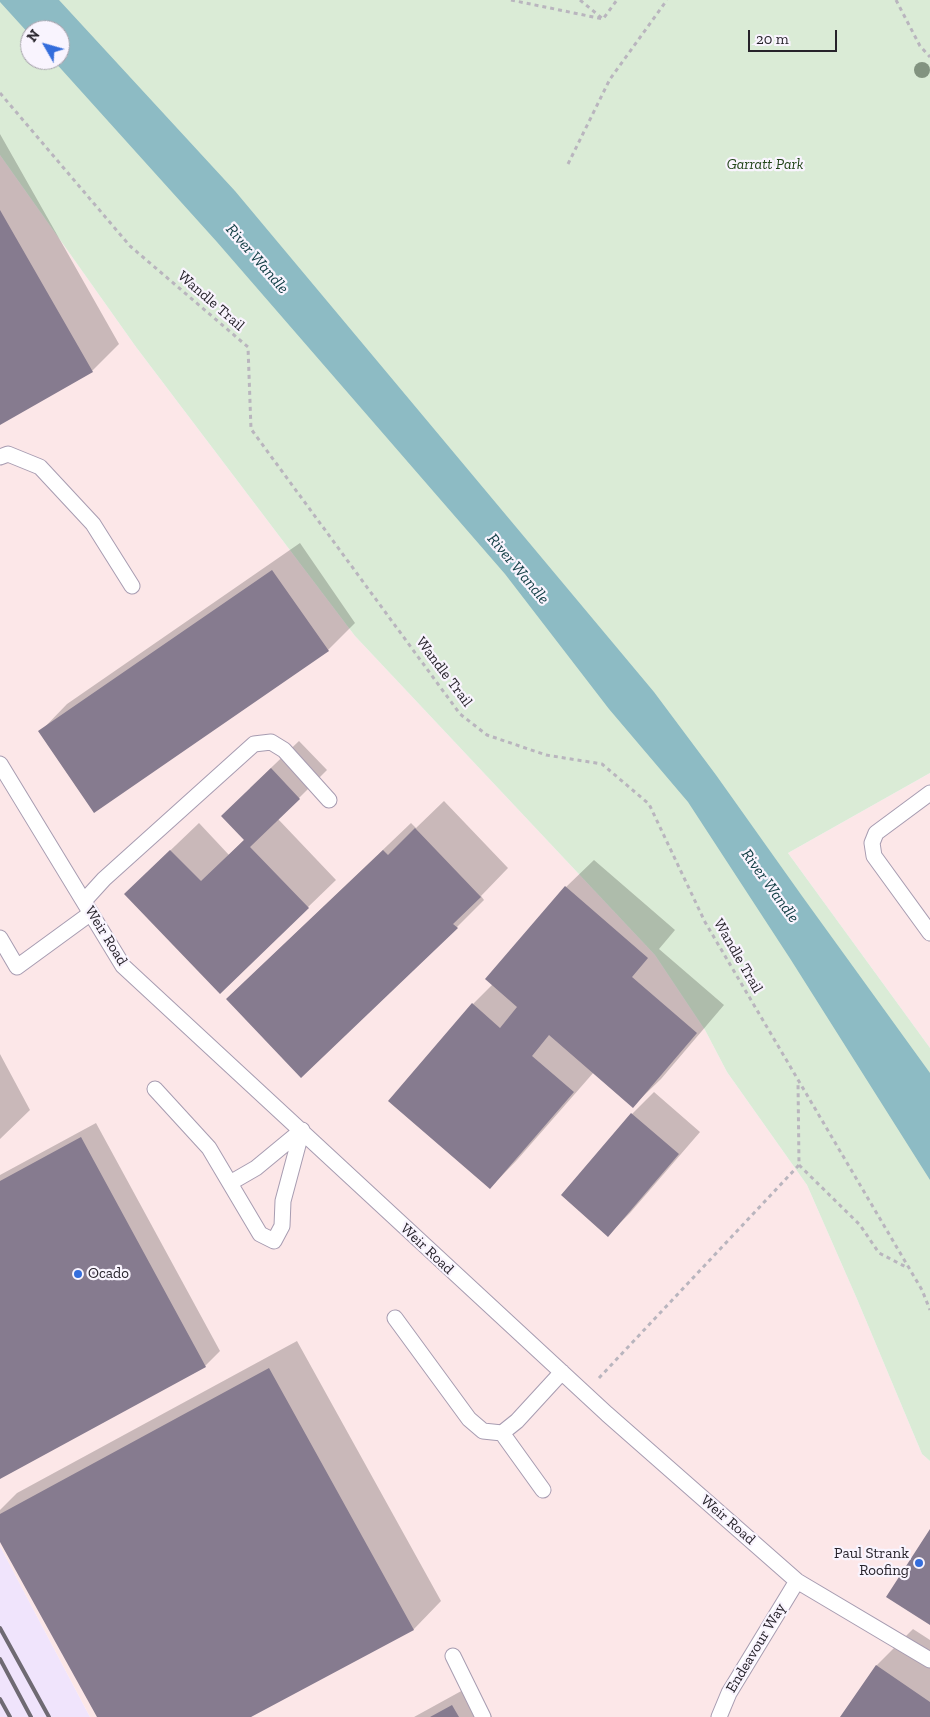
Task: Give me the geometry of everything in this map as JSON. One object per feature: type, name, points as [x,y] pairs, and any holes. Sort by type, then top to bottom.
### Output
[{"type":"lane","points":[[0,457],[8,454],[40,467],[93,524],[132,586]]},
{"type":"lane","points":[[0,938],[17,966],[88,907],[104,879],[254,744],[271,742],[284,750],[329,800]]},
{"type":"lane","name":"Weir Road","points":[[0,764],[123,966],[607,1414],[797,1581],[930,1660]]},
{"type":"lane","points":[[930,793],[876,834],[872,843],[874,856],[930,933]]},
{"type":"lane","points":[[156,1089],[210,1148],[260,1234],[274,1241],[282,1226],[283,1201],[302,1130]]},
{"type":"lane","points":[[230,1183],[256,1168],[302,1130]]},
{"type":"lane","points":[[395,1318],[469,1419],[483,1431],[502,1433],[517,1421],[562,1372]]},
{"type":"lane","points":[[502,1433],[544,1490]]},
{"type":"lane","name":"Endeavour Way","points":[[719,1717],[729,1693],[797,1581]]},
{"type":"lane","points":[[452,1656],[483,1717]]},
{"type":"path","points":[[511,0],[603,19]]},
{"type":"path","points":[[580,0],[603,19]]},
{"type":"path","points":[[603,19],[617,0]]},
{"type":"path","points":[[568,164],[610,79],[667,0]]},
{"type":"path","points":[[896,0],[920,46],[930,57]]},
{"type":"path","name":"Wandle Trail","points":[[0,93],[130,246],[248,347],[251,429],[460,714],[488,735],[546,755],[602,764],[649,804],[705,922],[910,1269],[922,1290],[930,1310]]},
{"type":"path","points":[[617,1358],[799,1165],[798,1080]]},
{"type":"path","points":[[799,1165],[860,1225],[879,1253],[910,1269]]},
{"type":"shaded area","points":[[0,155],[136,347],[355,636],[655,955],[705,1030],[727,1072],[807,1185],[922,1454],[930,1461],[930,1717],[90,1717],[0,1546]]},
{"type":"shaded area","points":[[930,773],[930,1048],[788,853]]},
{"type":"shaded area","points":[[0,1546],[90,1717],[0,1717]]},
{"type":"green space","name":"Garratt Park","points":[[0,0],[930,0],[930,773],[788,853],[930,1048],[930,1461],[922,1454],[807,1185],[727,1072],[705,1030],[655,955],[355,636],[136,347],[0,155]]},
{"type":"water","name":"River Wandle","points":[[0,0],[59,0],[235,191],[654,692],[716,775],[930,1073],[930,1180],[791,960],[688,802],[609,709],[505,574],[217,242],[62,70],[70,70],[70,20],[20,20],[20,24]]},
{"type":"building","points":[[0,210],[93,372],[0,425]]},
{"type":"building","points":[[272,570],[329,651],[94,813],[38,731]]},
{"type":"building","points":[[271,768],[300,799],[250,847],[309,908],[220,994],[124,894],[170,850],[201,881],[244,840],[221,816]]},
{"type":"building","points":[[415,828],[481,897],[453,924],[458,928],[301,1078],[226,999],[383,850],[388,855]]},
{"type":"building","points":[[565,886],[648,958],[632,977],[697,1033],[633,1108],[549,1035],[532,1056],[574,1092],[490,1189],[388,1101],[472,1003],[500,1028],[517,1007],[485,979]]},
{"type":"building","points":[[631,1113],[679,1154],[608,1237],[561,1195]]},
{"type":"building","name":"Ocado","points":[[81,1137],[206,1367],[0,1479],[0,1181]]},
{"type":"building","points":[[269,1368],[414,1630],[251,1717],[97,1717],[0,1542],[0,1514]]},
{"type":"building","name":"Paul Strank Roofing","points":[[930,1529],[930,1625],[886,1597]]},
{"type":"building","points":[[876,1665],[930,1702],[930,1717],[840,1717]]},
{"type":"building","points":[[452,1705],[459,1717],[430,1717]]},
{"type":"railway","points":[[0,1628],[49,1717]]},
{"type":"railway","points":[[0,1659],[31,1717]]},
{"type":"railway","points":[[0,1699],[10,1717]]},
{"type":"place","name":"Ocado","points":[[78,1274]]},
{"type":"place","name":"Paul Strank Roofing","points":[[919,1563]]}]
